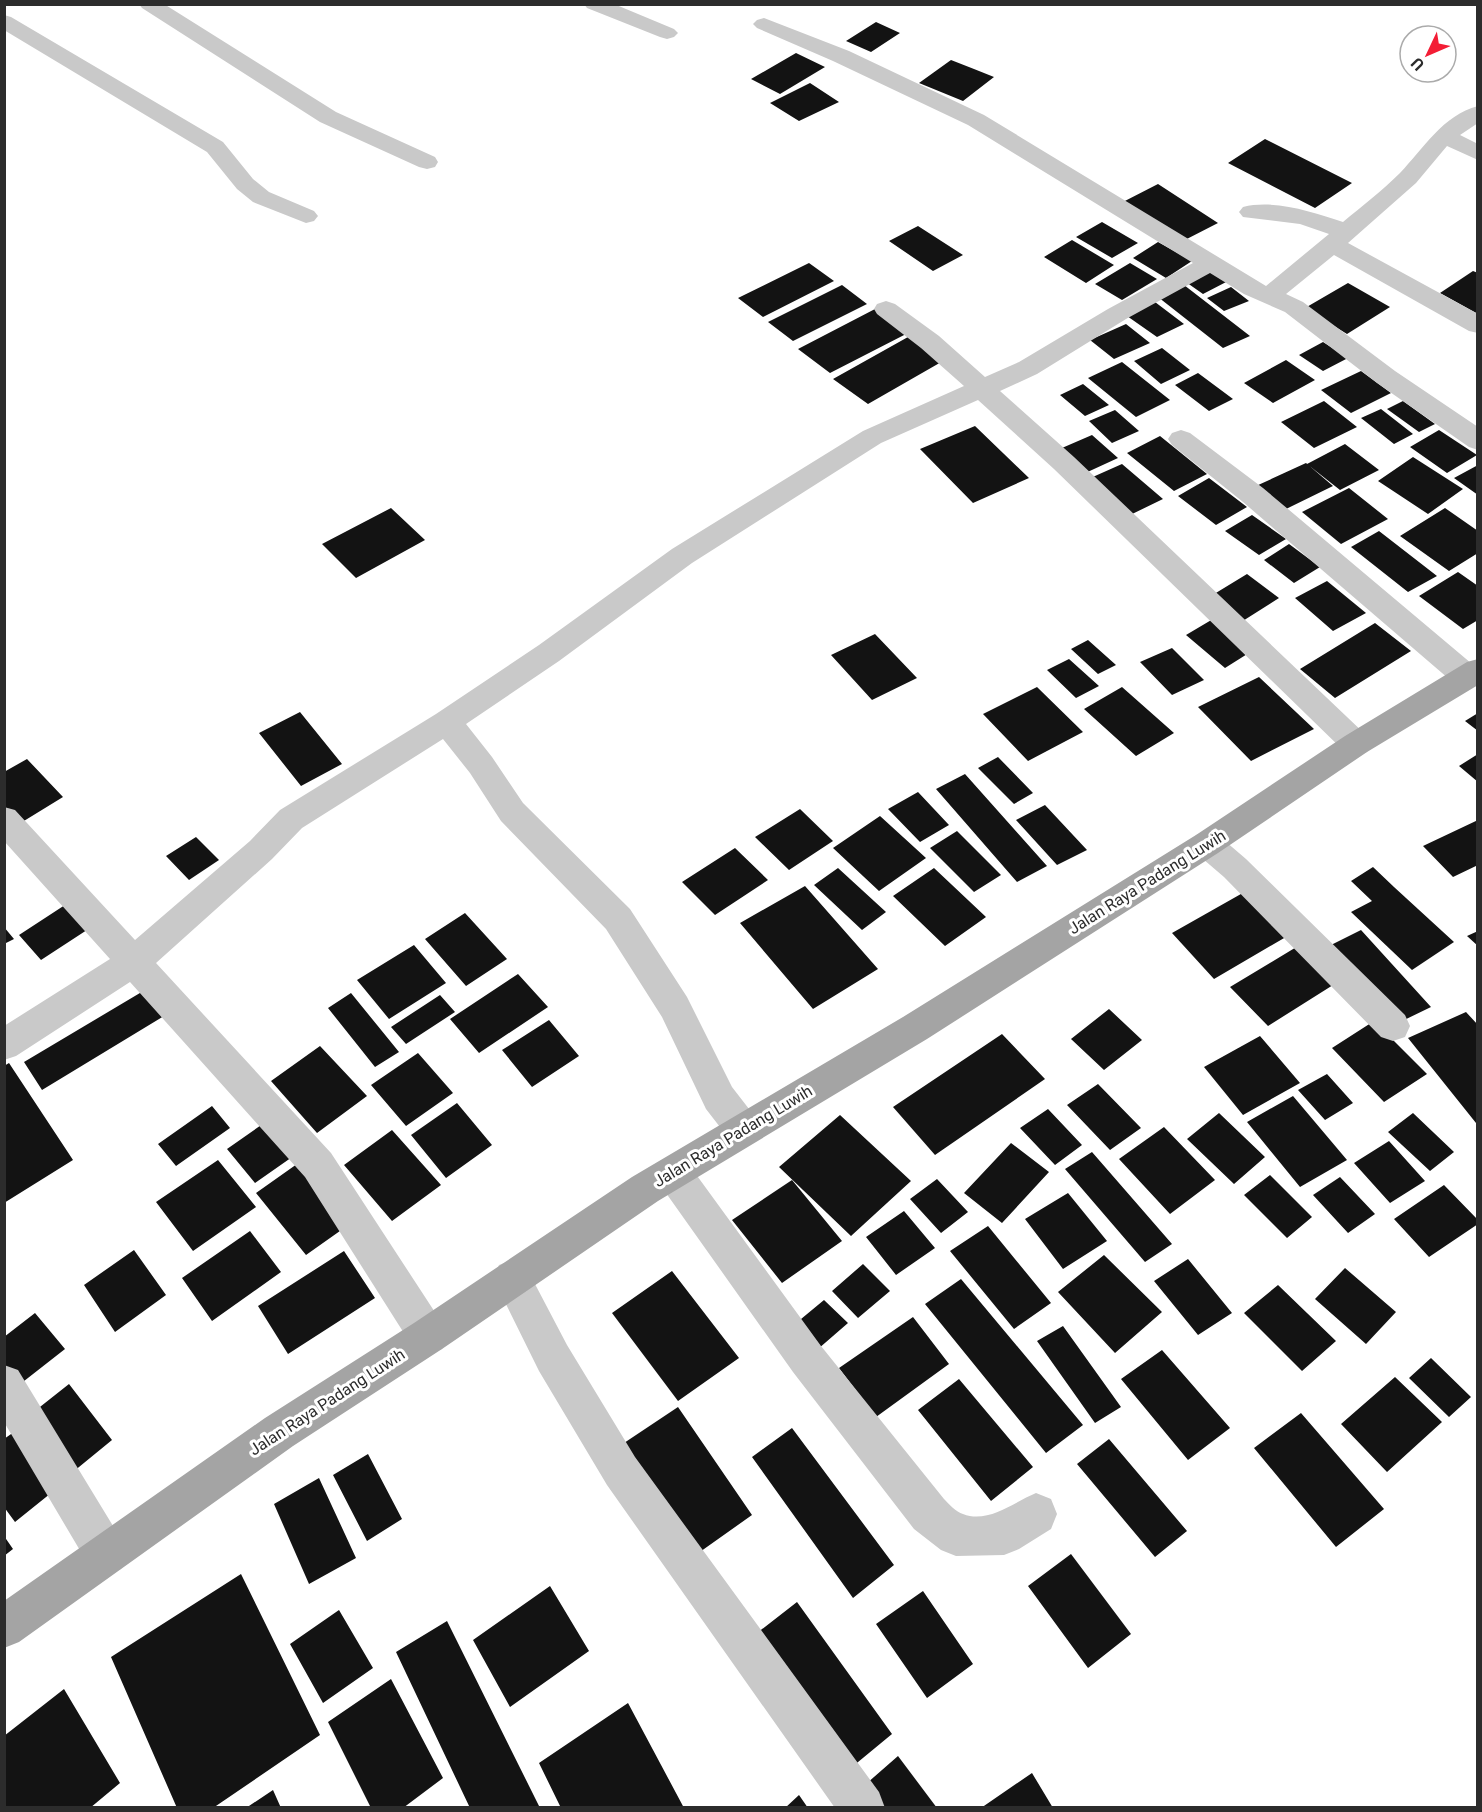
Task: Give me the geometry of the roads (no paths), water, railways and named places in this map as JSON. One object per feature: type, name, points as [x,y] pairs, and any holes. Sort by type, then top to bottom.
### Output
[{"type":"main road","name":"Jalan Raya Padang Luwih","points":[[4,1627],[279,1432],[428,1336],[645,1189],[674,1174],[743,1129],[915,1028],[1207,844],[1356,744],[1472,673]]},
{"type":"street","points":[[149,4],[328,117],[427,162]]},
{"type":"street","points":[[594,4],[666,33]]},
{"type":"street","points":[[4,21],[215,147],[245,184],[261,197],[306,216]]},
{"type":"street","points":[[764,24],[841,56],[976,120],[1253,289],[1294,307],[1386,377],[1478,441]]},
{"type":"street","points":[[1270,295],[1408,178],[1444,136],[1478,113]]},
{"type":"street","points":[[1444,136],[1478,153]]},
{"type":"street","points":[[1251,212],[1308,217],[1478,325]]},
{"type":"street","points":[[4,1045],[135,961],[261,850],[291,819],[447,722],[549,653],[682,556],[872,436],[1037,363],[1117,314],[1211,263]]},
{"type":"street","points":[[886,309],[930,342],[1064,463],[1356,744]]},
{"type":"street","points":[[1181,439],[1472,673]]},
{"type":"street","points":[[447,722],[481,765],[512,812],[618,919],[675,1006],[719,1098],[743,1129]]},
{"type":"street","points":[[4,819],[318,1165],[428,1336]]},
{"type":"street","points":[[1207,844],[1235,868],[1393,1026]]},
{"type":"street","points":[[674,1174],[807,1359],[929,1514],[956,1535],[981,1536],[1004,1534],[1036,1514]]},
{"type":"street","points":[[512,1278],[553,1358],[621,1471],[863,1808]]},
{"type":"street","points":[[4,1383],[106,1554]]}]
